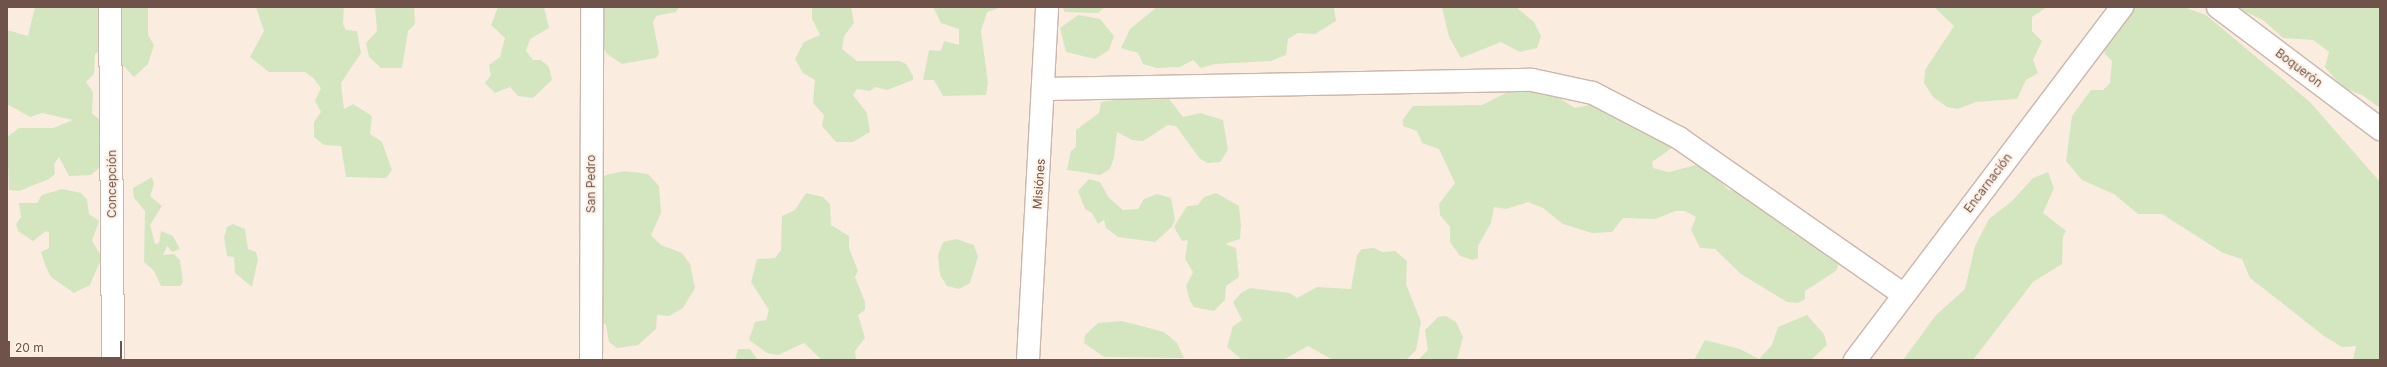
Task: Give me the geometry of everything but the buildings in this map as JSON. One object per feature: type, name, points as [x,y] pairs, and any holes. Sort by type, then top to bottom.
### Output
[{"type":"street","name":"Concepción","points":[[110,7],[113,360]]},
{"type":"street","name":"San Pedro","points":[[591,360],[592,7]]},
{"type":"street","name":"Misiónes","points":[[1028,360],[1045,89],[1047,7]]},
{"type":"street","name":"Encarnación","points":[[1855,360],[2122,7]]},
{"type":"street","name":"Boquerón","points":[[2218,7],[2380,129]]},
{"type":"street","points":[[1045,89],[1532,80],[1593,93],[1679,138],[1904,295]]},
{"type":"green space","points":[[35,7],[148,7],[148,35],[154,45],[148,64],[134,77],[110,52],[100,51],[95,54],[94,74],[86,82],[93,92],[92,113],[100,120],[104,135],[99,143],[103,158],[101,166],[91,175],[69,176],[59,157],[54,164],[55,174],[49,179],[19,191],[9,190],[7,137],[19,128],[53,128],[73,120],[42,113],[30,117],[7,104],[7,30],[28,36]]},
{"type":"green space","points":[[256,7],[344,7],[343,24],[346,30],[357,31],[361,53],[341,83],[344,109],[353,104],[372,116],[370,134],[382,142],[392,170],[386,178],[346,177],[341,146],[324,145],[314,137],[314,122],[321,112],[315,101],[321,88],[314,79],[305,72],[269,72],[250,57],[264,31]]},
{"type":"green space","points":[[375,7],[414,7],[415,24],[408,31],[402,68],[381,68],[369,57],[366,43],[377,31]]},
{"type":"green space","points":[[498,7],[544,7],[549,28],[530,39],[526,51],[533,60],[541,60],[549,67],[552,80],[533,98],[518,96],[510,87],[495,93],[485,83],[491,75],[489,65],[500,57],[505,38],[491,25]]},
{"type":"green space","points":[[596,7],[679,7],[676,12],[656,16],[653,22],[659,53],[656,58],[622,64],[607,54],[600,43]]},
{"type":"green space","points":[[812,7],[851,7],[854,23],[844,36],[842,49],[857,61],[900,61],[906,64],[913,76],[913,80],[887,90],[875,87],[870,91],[857,89],[853,95],[867,113],[870,132],[853,142],[836,142],[822,126],[824,115],[813,103],[815,80],[803,73],[795,59],[804,42],[820,35],[812,19]]},
{"type":"green space","points":[[933,7],[1002,7],[987,12],[981,31],[988,83],[986,95],[943,96],[934,80],[923,80],[929,50],[941,51],[944,41],[959,45],[959,29],[941,23]]},
{"type":"green space","points":[[1062,7],[1105,7],[1098,13],[1065,12]]},
{"type":"green space","points":[[1157,7],[1334,7],[1336,21],[1315,34],[1298,33],[1288,39],[1286,55],[1271,61],[1215,64],[1201,68],[1193,60],[1180,67],[1157,68],[1143,64],[1138,53],[1121,48],[1130,29]]},
{"type":"green space","points":[[1442,7],[1516,7],[1534,22],[1541,36],[1537,48],[1520,52],[1501,42],[1461,58],[1449,37]]},
{"type":"green space","points":[[1934,7],[2047,7],[2032,17],[2032,31],[2042,41],[2033,60],[2038,73],[2026,80],[2017,99],[1976,102],[1958,109],[1947,107],[1933,97],[1924,83],[1925,70],[1954,26]]},
{"type":"green space","points":[[2111,7],[2184,7],[2206,15],[2310,102],[2380,182],[2380,360],[2353,360],[2356,346],[2342,347],[2324,336],[2250,278],[2242,259],[2223,253],[2162,214],[2138,214],[2114,194],[2082,180],[2066,161],[2072,116],[2091,90],[2103,90],[2110,83],[2112,61],[2105,54],[2100,26]]},
{"type":"green space","points":[[2234,7],[2380,7],[2380,108],[2362,95],[2343,88],[2325,67],[2329,52],[2313,40],[2283,38],[2263,20]]},
{"type":"green space","points":[[1078,15],[1100,19],[1114,36],[1109,50],[1095,59],[1066,52],[1060,28]]},
{"type":"green space","points":[[1512,90],[1550,92],[1575,108],[1599,103],[1617,119],[1630,117],[1659,130],[1672,148],[1652,162],[1653,168],[1669,172],[1696,165],[1705,168],[1729,190],[1741,192],[1794,234],[1833,256],[1839,263],[1836,271],[1805,291],[1805,299],[1798,303],[1787,302],[1741,274],[1715,249],[1700,248],[1691,230],[1696,217],[1685,211],[1676,211],[1655,219],[1623,218],[1612,232],[1592,233],[1563,224],[1543,208],[1528,202],[1506,209],[1494,207],[1491,223],[1478,246],[1478,258],[1473,260],[1460,256],[1450,242],[1450,227],[1440,215],[1439,204],[1455,183],[1439,149],[1422,143],[1417,131],[1403,126],[1403,119],[1413,106],[1482,105]]},
{"type":"green space","points":[[1141,96],[1169,99],[1183,117],[1200,113],[1223,120],[1228,150],[1220,162],[1208,163],[1200,159],[1176,126],[1168,125],[1143,141],[1132,140],[1117,132],[1114,158],[1110,169],[1100,175],[1067,170],[1071,151],[1076,147],[1076,130],[1099,113],[1101,102]]},
{"type":"green space","points":[[624,171],[648,174],[659,186],[661,213],[651,235],[661,245],[682,253],[690,264],[695,288],[683,308],[669,316],[657,315],[656,329],[638,345],[617,348],[609,342],[606,325],[597,319],[592,184],[606,175]]},
{"type":"green space","points":[[2048,172],[2054,188],[2043,213],[2066,231],[2063,236],[2062,264],[2033,282],[1973,360],[1903,360],[1936,315],[1965,289],[1975,246],[1989,219],[2012,201],[2033,178]]},
{"type":"green space","points":[[152,177],[154,184],[150,196],[162,206],[150,225],[155,244],[159,243],[161,231],[173,236],[180,249],[172,252],[167,246],[163,255],[174,254],[180,260],[183,282],[180,286],[161,286],[154,271],[144,262],[145,211],[134,198],[133,188]]},
{"type":"green space","points":[[1089,179],[1100,182],[1109,198],[1123,210],[1138,209],[1144,199],[1157,194],[1171,198],[1175,219],[1172,227],[1155,242],[1118,237],[1106,228],[1104,220],[1098,224],[1092,213],[1085,209],[1078,191]]},
{"type":"green space","points":[[62,189],[81,193],[87,199],[89,214],[99,221],[92,241],[102,257],[90,285],[74,293],[51,277],[45,265],[41,252],[49,248],[49,233],[46,231],[33,241],[18,231],[16,224],[21,217],[19,203],[37,203],[42,195]]},
{"type":"green space","points":[[806,193],[823,197],[830,204],[831,225],[849,236],[849,248],[858,271],[855,277],[865,302],[865,310],[858,315],[865,338],[855,351],[856,360],[822,360],[804,343],[778,355],[767,353],[749,340],[755,322],[766,320],[769,310],[751,282],[757,259],[775,258],[781,250],[782,216],[795,210]]},
{"type":"green space","points":[[1216,193],[1239,206],[1241,225],[1240,239],[1225,244],[1236,248],[1239,277],[1226,286],[1225,300],[1214,311],[1194,307],[1190,301],[1186,286],[1193,272],[1185,259],[1188,240],[1182,241],[1174,227],[1187,206],[1198,205],[1204,197]]},
{"type":"green space","points":[[233,224],[245,229],[248,249],[256,252],[258,259],[252,287],[235,273],[234,257],[227,256],[224,237],[227,227]]},
{"type":"green space","points":[[956,239],[974,245],[978,257],[970,283],[959,289],[947,286],[940,275],[938,255],[943,242]]},
{"type":"green space","points":[[1374,248],[1382,252],[1395,251],[1407,261],[1406,284],[1421,322],[1416,350],[1406,360],[1333,360],[1308,346],[1283,360],[1242,360],[1227,347],[1233,326],[1242,320],[1233,302],[1241,293],[1250,288],[1290,293],[1297,298],[1317,287],[1351,289],[1357,255],[1362,249]]},
{"type":"green space","points":[[1807,315],[1824,334],[1827,345],[1811,360],[1694,360],[1705,340],[1740,349],[1759,359],[1772,345],[1778,327]]},
{"type":"green space","points":[[1446,316],[1456,322],[1463,337],[1457,360],[1418,360],[1428,350],[1425,330],[1438,317]]},
{"type":"green space","points":[[1122,321],[1164,332],[1177,343],[1184,358],[1104,357],[1084,343],[1085,335],[1098,323]]},
{"type":"green space","points":[[738,349],[750,349],[758,360],[735,360]]}]
